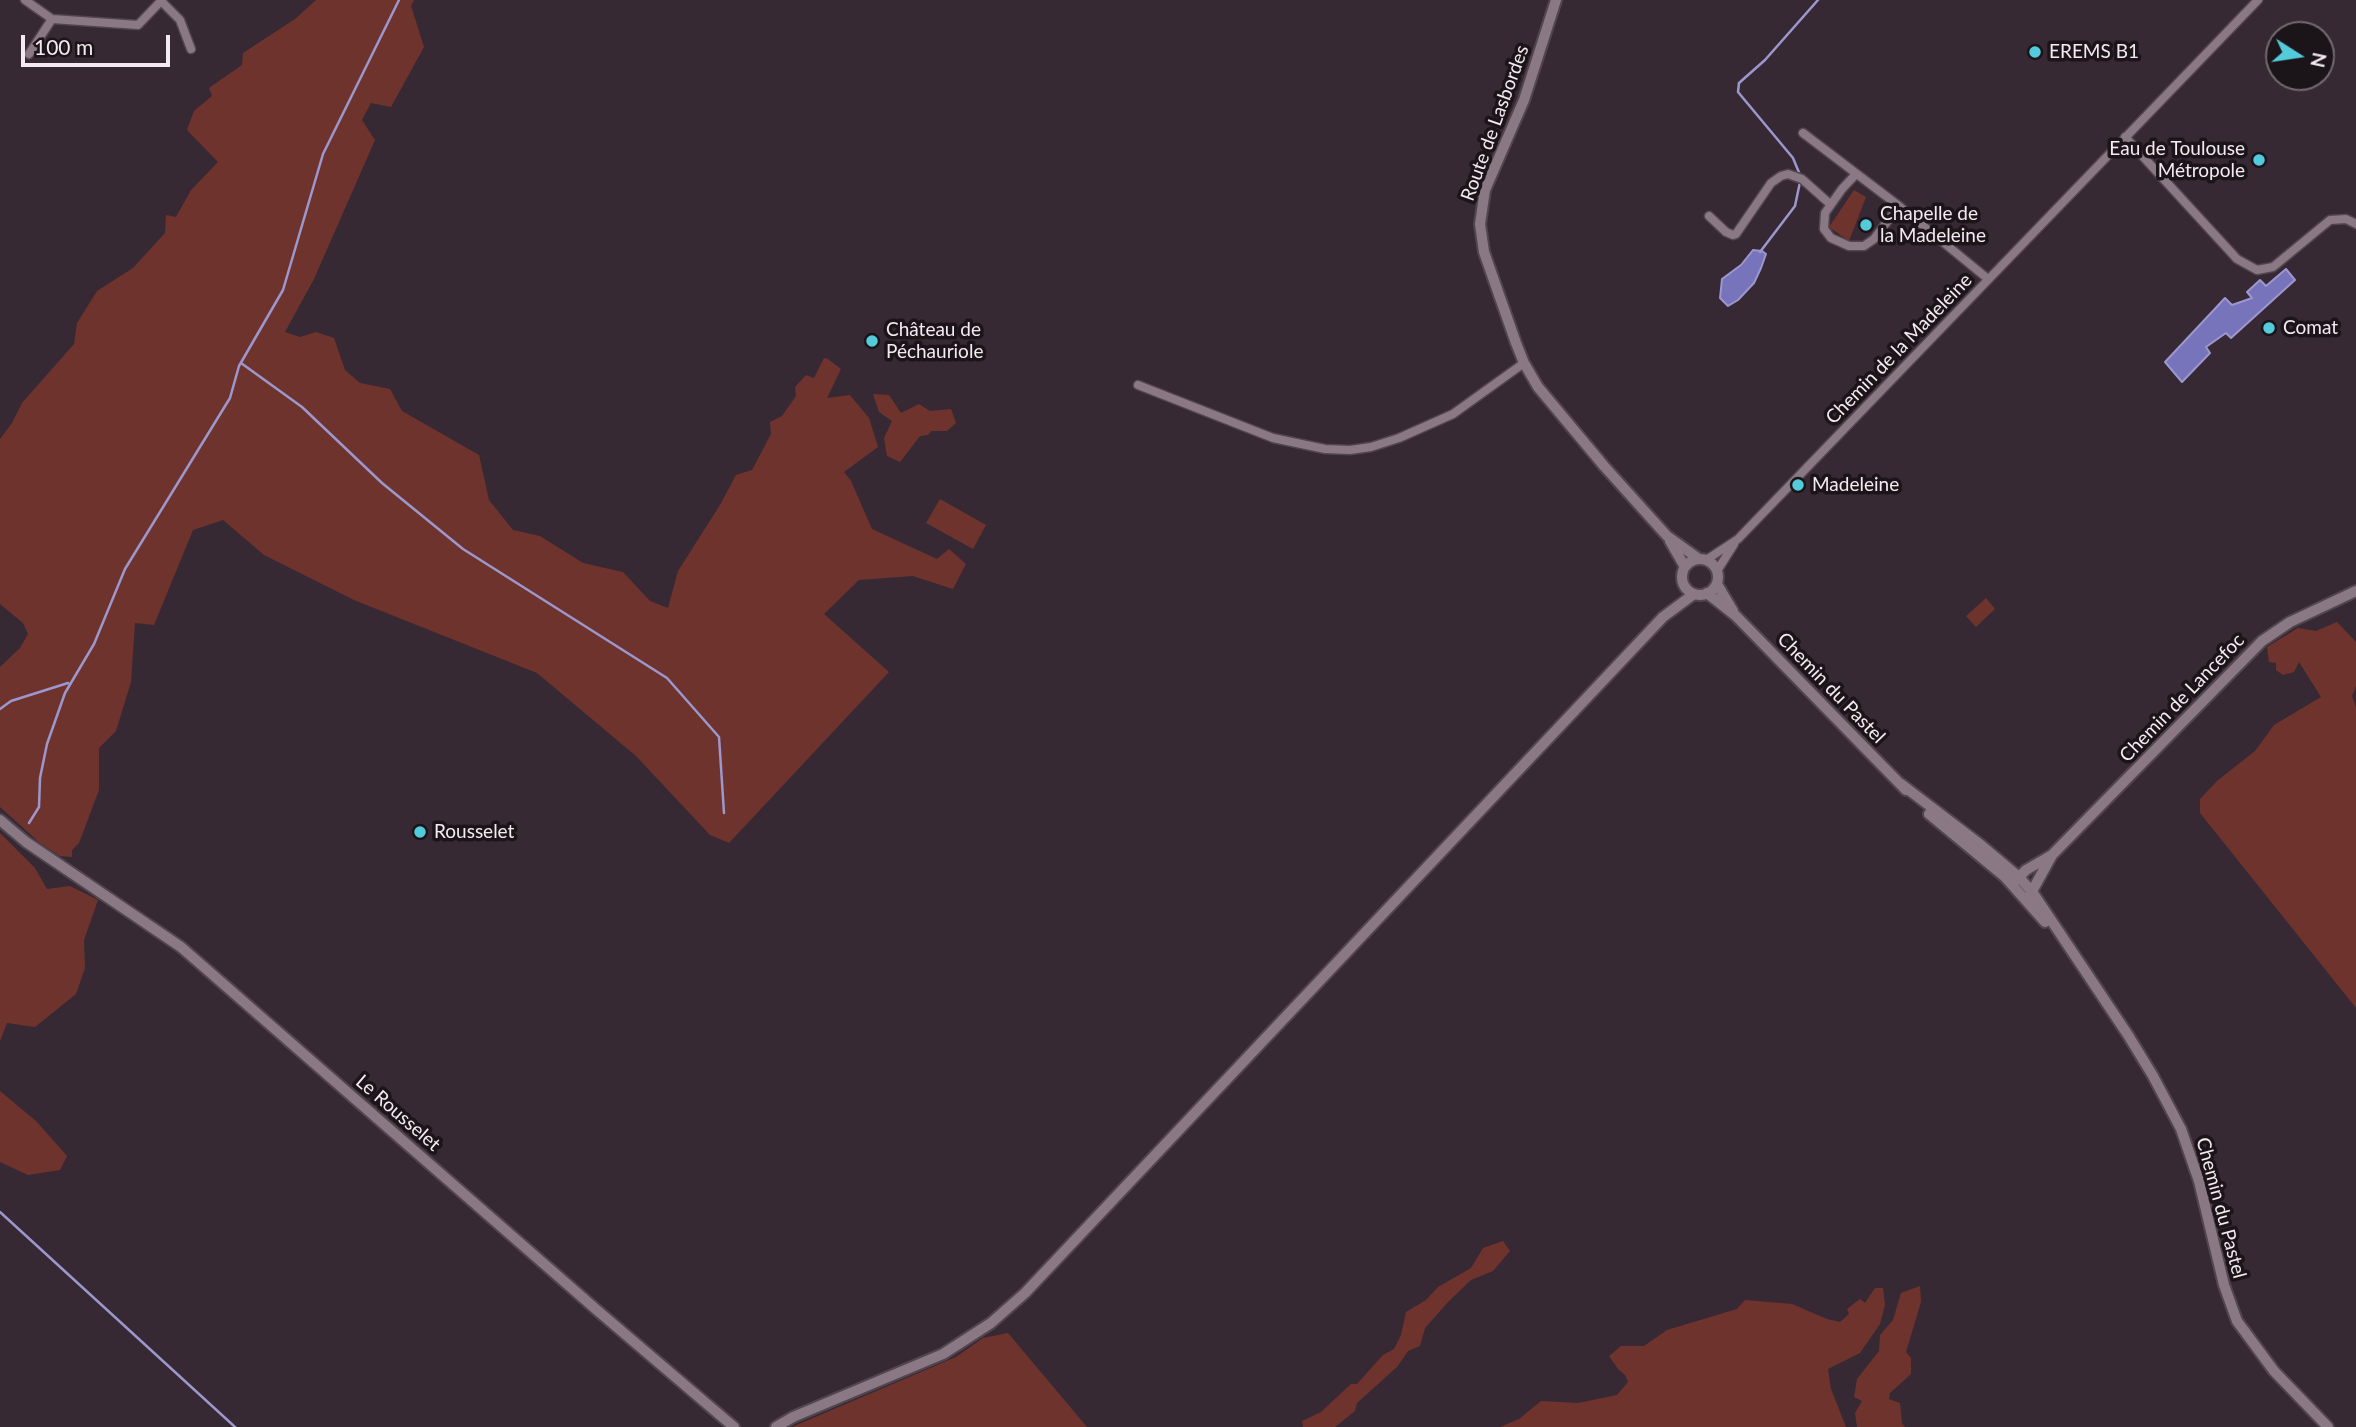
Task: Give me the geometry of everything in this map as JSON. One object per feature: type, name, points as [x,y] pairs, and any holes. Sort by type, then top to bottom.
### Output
[{"type":"street","points":[[25,0],[52,19],[138,25],[161,0],[180,20],[191,50]]},
{"type":"street","name":"Route de Lasbordes","points":[[1556,0],[1524,100],[1490,174],[1480,211],[1481,238],[1489,270],[1524,363],[1554,408],[1667,536],[1685,567]]},
{"type":"street","name":"Chemin de la Madeleine","points":[[1717,571],[1738,539],[2258,0]]},
{"type":"street","points":[[29,54],[52,19]]},
{"type":"street","points":[[1803,133],[1899,206],[1988,279]]},
{"type":"street","points":[[2125,136],[2237,259],[2257,271],[2273,267],[2330,220],[2346,219],[2356,225]]},
{"type":"street","points":[[1709,216],[1729,234],[1736,234],[1771,183],[1787,174],[1802,179],[1830,204]]},
{"type":"street","points":[[1857,174],[1830,204],[1824,218],[1826,233],[1836,241],[1854,247],[1864,246],[1874,239],[1899,206]]},
{"type":"street","points":[[1138,385],[1273,438],[1325,449],[1350,450],[1399,438],[1453,414],[1524,363]]},
{"type":"street","name":"Route de Lasbordes","points":[[1667,536],[1702,559]]},
{"type":"street","name":"Chemin de la Madeleine","points":[[1702,559],[1738,539]]},
{"type":"street","points":[[775,1427],[793,1416],[943,1354],[990,1323],[1025,1293],[1662,617],[1694,594],[1707,593],[1717,584],[1717,571],[1702,559],[1685,567],[1683,583],[1662,617]]},
{"type":"street","points":[[1683,583],[1694,594]]},
{"type":"street","name":"Chemin du Pastel","points":[[1717,584],[1736,616]]},
{"type":"street","name":"Chemin de Lancefoc","points":[[2029,896],[2052,855],[2262,641],[2299,617],[2356,591]]},
{"type":"street","name":"Chemin du Pastel","points":[[1707,593],[1736,616],[1901,784],[1981,845],[2029,896],[2072,953],[2128,1035],[2181,1129],[2199,1181],[2224,1285],[2237,1321],[2274,1371],[2328,1427]]},
{"type":"street","name":"Le Rousselet","points":[[0,820],[26,842],[191,955],[734,1427]]},
{"type":"street","name":"Chemin de Lancefoc","points":[[2015,881],[2026,870],[2052,855]]},
{"type":"shaded area","points":[[316,0],[414,0],[411,6],[424,47],[391,107],[371,103],[362,120],[375,140],[314,279],[285,332],[300,337],[316,332],[334,338],[345,370],[360,383],[390,389],[402,411],[479,455],[489,500],[513,530],[540,536],[583,563],[623,572],[650,601],[668,608],[678,571],[736,475],[752,470],[771,434],[770,422],[782,416],[796,396],[795,387],[806,375],[814,378],[824,358],[841,369],[827,398],[850,395],[869,418],[878,447],[844,472],[851,481],[872,529],[937,559],[949,549],[966,564],[953,589],[913,576],[859,580],[824,614],[889,672],[729,843],[710,835],[636,756],[537,673],[354,600],[264,555],[223,520],[193,530],[154,625],[135,623],[131,682],[116,731],[99,748],[99,790],[79,843],[72,850],[72,857],[60,856],[40,843],[0,807],[0,667],[20,648],[28,634],[23,623],[0,604],[0,439],[22,403],[74,344],[77,323],[97,291],[133,268],[165,233],[166,215],[176,217],[191,190],[218,162],[187,130],[194,111],[212,96],[209,88],[242,65],[243,53],[295,19]]},
{"type":"shaded area","points":[[1854,190],[1866,197],[1849,241],[1829,227]]},
{"type":"shaded area","points":[[1753,250],[1766,254],[1761,268],[1754,283],[1738,300],[1728,306],[1720,298],[1722,279],[1741,265]]},
{"type":"shaded area","points":[[2286,269],[2295,280],[2231,338],[2226,333],[2206,347],[2210,353],[2182,382],[2165,362],[2225,298],[2232,305],[2252,298],[2247,292],[2260,280],[2266,286]]},
{"type":"shaded area","points":[[873,394],[889,395],[901,413],[919,404],[930,411],[951,409],[956,423],[947,431],[931,431],[928,435],[920,436],[900,462],[887,456],[884,438],[892,421],[879,412]]},
{"type":"shaded area","points":[[940,499],[986,525],[973,549],[926,523]]},
{"type":"shaded area","points":[[1986,598],[1995,609],[1976,627],[1966,616]]},
{"type":"shaded area","points":[[2337,622],[2356,642],[2356,686],[2352,696],[2356,707],[2356,1008],[2200,813],[2200,799],[2217,781],[2255,751],[2274,725],[2321,697],[2299,662],[2294,672],[2283,675],[2276,670],[2276,663],[2269,662],[2267,647],[2298,628],[2316,631]]},
{"type":"shaded area","points":[[0,833],[35,868],[47,889],[70,886],[98,900],[84,940],[85,968],[76,994],[35,1027],[7,1023],[0,1041]]},
{"type":"shaded area","points":[[0,1091],[36,1121],[67,1156],[60,1170],[28,1175],[0,1162]]},
{"type":"shaded area","points":[[1503,1241],[1510,1251],[1493,1271],[1471,1280],[1449,1301],[1425,1328],[1420,1346],[1408,1351],[1397,1367],[1357,1403],[1355,1411],[1335,1427],[1303,1427],[1302,1421],[1321,1412],[1351,1384],[1357,1384],[1383,1355],[1394,1349],[1401,1335],[1406,1312],[1426,1300],[1438,1287],[1471,1268],[1483,1248]]},
{"type":"shaded area","points":[[1920,1286],[1921,1302],[1906,1352],[1911,1358],[1911,1374],[1890,1393],[1889,1399],[1900,1403],[1902,1423],[1905,1427],[1857,1427],[1855,1413],[1862,1401],[1854,1397],[1857,1379],[1879,1351],[1880,1335],[1893,1320],[1901,1293]]},
{"type":"shaded area","points":[[1875,1288],[1883,1288],[1885,1305],[1880,1324],[1860,1353],[1828,1369],[1831,1389],[1846,1427],[1500,1427],[1519,1419],[1541,1401],[1578,1403],[1617,1395],[1628,1382],[1609,1356],[1621,1346],[1644,1346],[1667,1330],[1737,1309],[1745,1300],[1792,1304],[1840,1322],[1849,1314],[1847,1309],[1860,1299],[1865,1303]]},
{"type":"shaded area","points":[[1008,1333],[1087,1427],[792,1427],[956,1357],[983,1338]]},
{"type":"waterway","points":[[29,823],[39,807],[40,778],[47,744],[65,693],[94,644],[125,569],[230,398],[239,366],[283,290],[323,154],[399,0]]},
{"type":"waterway","points":[[1800,175],[1793,158],[1738,92],[1739,83],[1765,60],[1818,0]]},
{"type":"waterway","points":[[1760,252],[1795,206],[1800,182]]},
{"type":"waterway","points":[[241,363],[302,407],[382,483],[463,549],[667,678],[719,737],[724,813]]},
{"type":"waterway","points":[[0,709],[11,701],[68,683]]},
{"type":"waterway","points":[[0,1212],[235,1427]]},
{"type":"place","name":"EREMS B1","points":[[2035,52]]},
{"type":"place","name":"Eau de Toulouse Métropole","points":[[2259,160]]},
{"type":"place","name":"Chapelle de la Madeleine","points":[[1866,225]]},
{"type":"place","name":"Comat","points":[[2269,328]]},
{"type":"place","name":"Château de Péchauriole","points":[[872,341]]},
{"type":"place","name":"Madeleine","points":[[1798,485]]},
{"type":"place","name":"Rousselet","points":[[420,832]]}]
